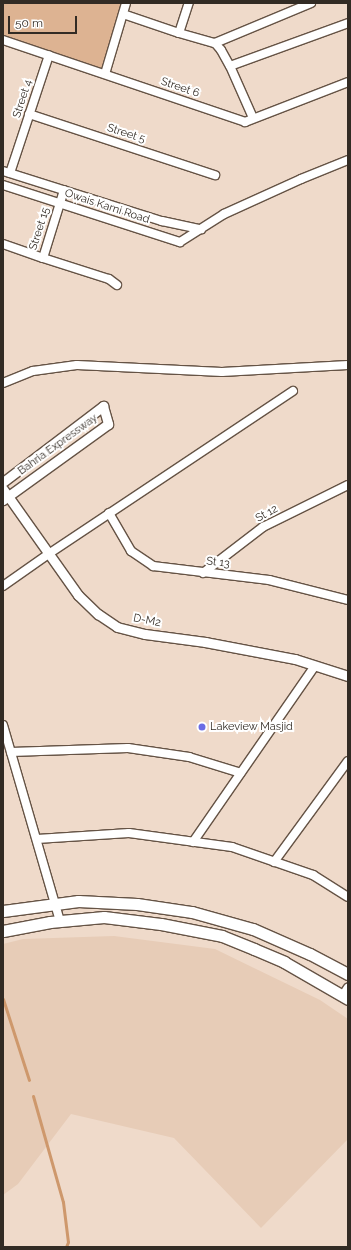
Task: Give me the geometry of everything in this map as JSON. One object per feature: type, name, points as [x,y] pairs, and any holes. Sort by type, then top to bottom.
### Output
[{"type":"main road","points":[[3,911],[78,901],[118,902],[192,912],[253,929],[310,954],[348,974]]},
{"type":"main road","points":[[3,930],[60,921],[104,918],[161,924],[222,936],[284,962],[346,994]]},
{"type":"street","points":[[104,74],[126,3]]},
{"type":"street","points":[[179,33],[189,3]]},
{"type":"street","points":[[215,43],[311,3]]},
{"type":"street","points":[[123,14],[179,33],[215,43],[221,50],[230,66],[253,118]]},
{"type":"street","points":[[230,66],[348,23]]},
{"type":"street","name":"Street 6","points":[[3,40],[245,122],[348,82]]},
{"type":"street","name":"Street 4","points":[[6,172],[30,114],[49,55]]},
{"type":"street","name":"Street 5","points":[[30,114],[215,175]]},
{"type":"street","name":"Owais Karni Road","points":[[3,185],[180,242],[224,214],[301,179],[348,160]]},
{"type":"street","name":"Owais Karni Road","points":[[6,172],[162,221],[201,229]]},
{"type":"street","name":"Street 15","points":[[3,244],[43,258],[64,190]]},
{"type":"street","points":[[43,258],[109,279],[117,285]]},
{"type":"street","points":[[3,383],[33,371],[77,365],[222,372],[348,365]]},
{"type":"street","points":[[3,586],[109,513],[293,391]]},
{"type":"street","name":"Bahria Expressway","points":[[3,482],[103,406],[108,424],[5,495]]},
{"type":"street","name":"St 12","points":[[203,573],[263,528],[348,485]]},
{"type":"street","name":"D-M2","points":[[5,495],[50,553],[78,595],[98,614],[117,627],[145,634],[205,642],[257,652],[315,666],[348,676]]},
{"type":"street","name":"St 13","points":[[109,513],[131,551],[152,566],[269,580],[348,600]]},
{"type":"street","points":[[194,842],[315,666]]},
{"type":"street","points":[[3,725],[38,840],[60,921]]},
{"type":"street","points":[[11,752],[128,748],[189,757],[241,773]]},
{"type":"street","points":[[274,862],[348,760]]},
{"type":"street","points":[[38,840],[129,833],[232,847],[313,876],[347,895]]},
{"type":"shaded area","points":[[3,3],[125,3],[103,70],[3,35]]},
{"type":"shaded area","points":[[114,936],[215,949],[320,1000],[348,1019],[348,1139],[261,1228],[174,1138],[71,1114],[18,1184],[3,1195],[3,944],[23,939]]},
{"type":"waterway","points":[[3,999],[29,1080]]},
{"type":"waterway","points":[[33,1096],[63,1202],[68,1242],[66,1247]]},
{"type":"place","name":"Lakeview Masjid","points":[[202,727]]}]
